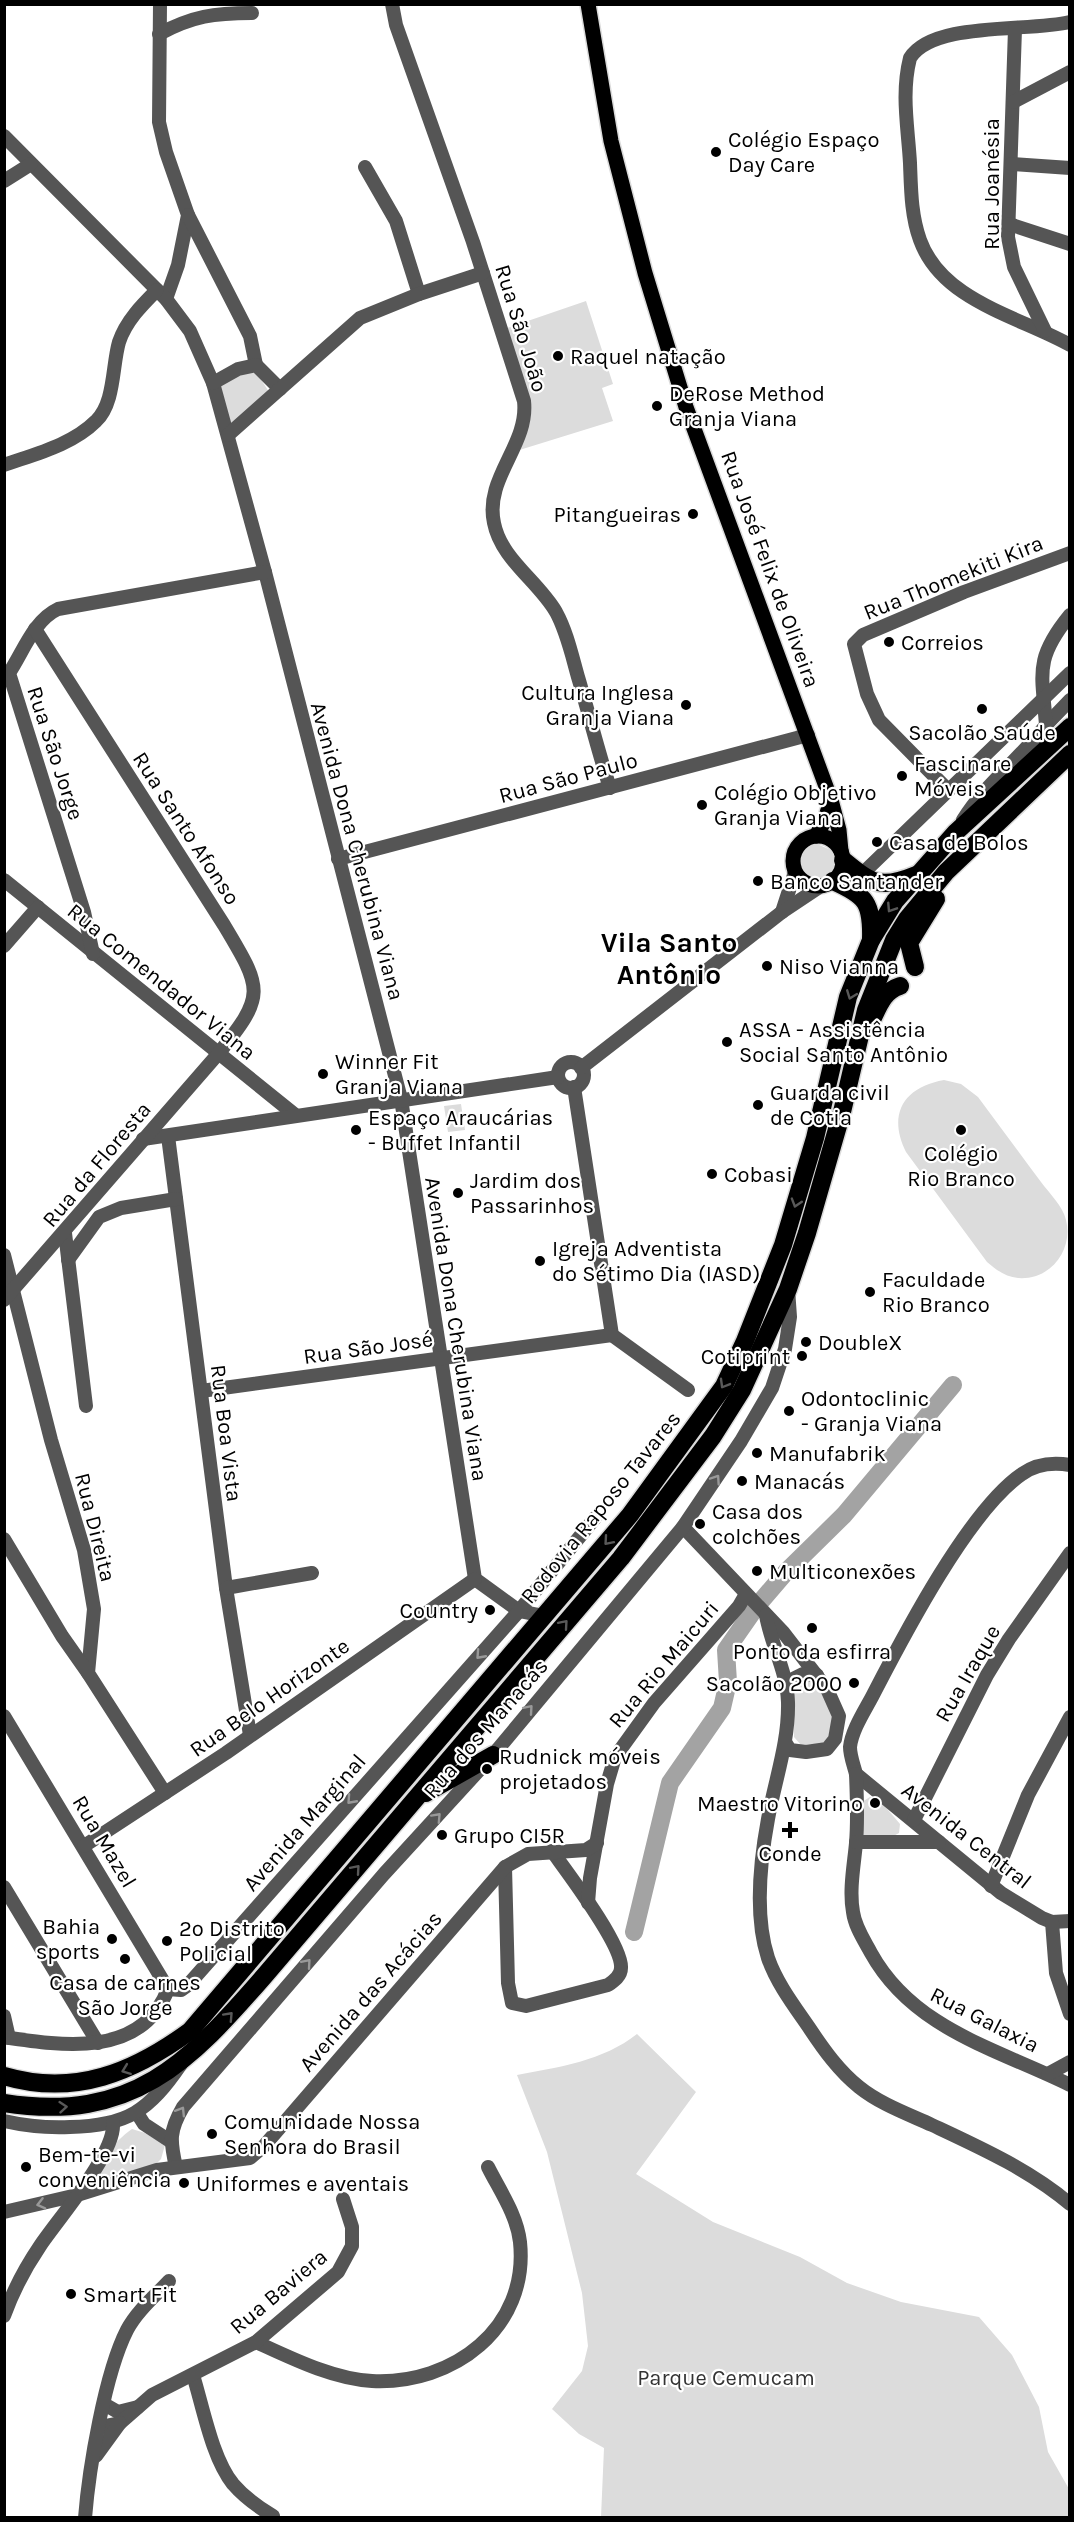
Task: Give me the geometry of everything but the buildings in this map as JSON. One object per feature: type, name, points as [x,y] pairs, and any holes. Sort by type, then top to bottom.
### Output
[{"type":"highway","name":"Rodovia Raposo Tavares","points":[[4,2076],[43,2082],[77,2083],[105,2077],[158,2055],[190,2031],[630,1515],[695,1428],[733,1368],[783,1245],[815,1138],[848,997],[871,940],[917,874],[956,832],[1070,727]]},
{"type":"highway","name":"Rodovia Raposo Tavares","points":[[4,2103],[54,2108],[112,2098],[145,2086],[182,2062],[236,2009],[621,1558],[713,1436],[742,1390],[788,1289],[807,1233],[874,986],[894,940],[919,904],[966,852],[1070,754]]},
{"type":"highway","points":[[915,967],[909,950],[912,936],[966,852]]},
{"type":"highway","points":[[842,855],[861,875],[883,885],[917,874]]},
{"type":"highway","points":[[827,883],[864,898],[870,913],[871,940]]},
{"type":"highway","points":[[853,1062],[881,1000],[890,990],[900,986]]},
{"type":"highway","points":[[412,1802],[493,1755]]},
{"type":"main road","name":"Rua José Felix de Oliveira","points":[[588,4],[611,141],[645,273],[686,407],[831,800],[837,819],[842,855]]},
{"type":"main road","points":[[816,836],[825,820],[831,800]]},
{"type":"main road","points":[[816,836],[831,839],[842,855],[840,873],[827,883],[806,883],[795,872],[793,857],[796,849],[801,842],[816,836]]},
{"type":"street","name":"Rua São João","points":[[392,4],[396,25],[519,383],[525,411],[521,436],[495,492],[493,522],[506,550],[543,593],[560,621],[610,788]]},
{"type":"street","points":[[181,22],[160,9],[159,122],[166,152],[188,215],[250,336],[256,365],[280,389]]},
{"type":"street","points":[[159,34],[181,22],[212,14],[252,14]]},
{"type":"street","points":[[1070,22],[954,33],[928,44],[914,52],[910,58],[904,98],[911,199],[920,239],[944,280],[984,304],[1045,331],[1070,345]]},
{"type":"street","name":"Rua Joanésia","points":[[1015,29],[1008,237],[1014,267],[1045,331]]},
{"type":"street","points":[[1013,102],[1070,72]]},
{"type":"street","name":"Avenida Dona Cherubina Viana","points":[[4,136],[161,294],[190,331],[213,383],[265,572],[401,1099],[439,1359],[475,1579]]},
{"type":"street","points":[[4,181],[32,164]]},
{"type":"street","points":[[1011,164],[1070,168]]},
{"type":"street","points":[[365,167],[396,221],[419,294]]},
{"type":"street","points":[[4,465],[77,436],[98,420],[107,402],[120,340],[138,309],[161,294],[178,265],[188,215]]},
{"type":"street","points":[[1009,224],[1070,244]]},
{"type":"street","points":[[228,435],[360,318],[419,294],[483,273]]},
{"type":"street","points":[[213,383],[238,369],[256,365]]},
{"type":"street","name":"Rua Thomekiti Kira","points":[[948,790],[879,720],[867,694],[854,644],[857,639],[868,632],[964,592],[1070,553]]},
{"type":"street","name":"Rua São Jorge","points":[[93,954],[84,912],[7,674],[35,629],[45,617],[58,609],[265,572]]},
{"type":"street","points":[[1046,725],[1041,667],[1047,646],[1070,615]]},
{"type":"street","name":"Rua Santo Afonso","points":[[35,629],[246,962],[253,985],[251,1008],[218,1054]]},
{"type":"street","points":[[861,875],[1070,673]]},
{"type":"street","points":[[956,832],[972,804],[1027,750],[1046,725],[1070,700]]},
{"type":"street","name":"Rua São Paulo","points":[[338,860],[808,735]]},
{"type":"street","points":[[782,912],[795,872]]},
{"type":"street","name":"Rua Comendador Viana","points":[[4,880],[294,1114]]},
{"type":"street","points":[[581,1068],[782,912],[827,883]]},
{"type":"street","points":[[4,946],[38,907]]},
{"type":"street","name":"Rua da Floresta","points":[[9,1295],[218,1054]]},
{"type":"street","points":[[567,1063],[575,1063],[581,1068],[583,1080],[574,1087],[562,1084],[558,1077],[560,1068],[567,1063]]},
{"type":"street","points":[[143,1139],[294,1114],[558,1077]]},
{"type":"street","points":[[574,1087],[612,1335],[688,1390]]},
{"type":"street","name":"Rua Boa Vista","points":[[167,1112],[176,1200],[226,1588],[250,1735]]},
{"type":"street","points":[[68,1260],[99,1217],[121,1208],[176,1200]]},
{"type":"street","points":[[65,1233],[86,1406]]},
{"type":"street","name":"Rua Direita","points":[[4,1255],[9,1295],[84,1550],[94,1609],[88,1673]]},
{"type":"street","name":"Rua dos Manacás","points":[[170,2141],[176,2118],[195,2092],[384,1874],[493,1755],[683,1527],[741,1441],[772,1388],[784,1349],[790,1317],[788,1289]]},
{"type":"street","name":"Rua São José","points":[[201,1391],[612,1335]]},
{"type":"street","points":[[785,1742],[790,1750],[806,1752],[844,1746],[855,1733],[889,1663],[935,1585],[974,1527],[1004,1489],[1024,1473],[1053,1463],[1070,1465]]},
{"type":"street","name":"Avenida Marginal","points":[[168,1989],[181,1990],[188,1985],[519,1611],[596,1518]]},
{"type":"street","points":[[683,1527],[817,1675],[832,1698],[839,1716],[844,1746],[856,1774]]},
{"type":"street","points":[[4,1539],[62,1636],[165,1793]]},
{"type":"street","name":"Rua Iraque","points":[[914,1820],[987,1675],[1009,1639],[1064,1573],[1070,1553]]},
{"type":"street","points":[[226,1588],[312,1573]]},
{"type":"street","points":[[475,1579],[519,1611],[544,1616]]},
{"type":"street","name":"Rua Belo Horizonte","points":[[84,1846],[250,1735],[475,1579]]},
{"type":"street","name":"Rua Rio Maicuri","points":[[588,1903],[607,1784],[619,1749],[654,1703],[739,1606],[757,1607]]},
{"type":"street","points":[[757,1607],[787,1682],[785,1742],[763,1847],[760,1916],[769,1960],[793,2004],[843,2073],[862,2090],[975,2145],[1070,2204]]},
{"type":"street","points":[[787,1682],[803,1674],[817,1675]]},
{"type":"street","name":"Rua Mazel","points":[[4,1716],[168,1989]]},
{"type":"street","points":[[991,1886],[1028,1795],[1070,1718]]},
{"type":"street","name":"Avenida Central","points":[[856,1774],[991,1886],[1052,1922]]},
{"type":"street","name":"Rua Galaxia","points":[[856,1774],[856,1842],[852,1911],[858,1928],[883,1974],[905,1998],[929,2018],[970,2040],[1070,2085]]},
{"type":"street","points":[[856,1842],[939,1842]]},
{"type":"street","name":"Avenida das Acácias","points":[[4,2212],[77,2195],[113,2182],[176,2167],[242,2160],[258,2153],[505,1867],[528,1854],[586,1850],[597,1843]]},
{"type":"street","points":[[505,1867],[509,1998],[518,2006],[608,1986],[618,1978],[621,1968],[620,1957],[588,1903],[552,1851]]},
{"type":"street","points":[[4,1887],[98,2043]]},
{"type":"street","points":[[1070,1921],[1052,1922],[1056,1973],[1070,2014]]},
{"type":"street","points":[[4,2016],[7,2037],[98,2043],[122,2038],[142,2025],[164,2000],[168,1989]]},
{"type":"street","points":[[4,2121],[54,2128],[113,2130],[130,2127],[140,2119],[163,2091],[182,2062]]},
{"type":"street","points":[[1048,2074],[1070,2062]]},
{"type":"street","points":[[140,2119],[170,2141],[176,2167]]},
{"type":"street","points":[[4,2316],[13,2293],[40,2246],[77,2195],[113,2130]]},
{"type":"street","points":[[256,2342],[313,2366],[370,2381],[402,2381],[447,2369],[469,2356],[491,2336],[509,2304],[520,2271],[520,2242],[515,2220],[488,2167]]},
{"type":"street","name":"Rua Baviera","points":[[93,2460],[120,2423],[152,2395],[256,2342],[338,2272],[352,2246],[352,2227],[343,2199]]},
{"type":"street","points":[[85,2517],[104,2404],[128,2328],[169,2281]]},
{"type":"street","points":[[193,2375],[222,2465],[232,2483],[250,2501],[273,2516]]},
{"type":"street","points":[[104,2404],[118,2412],[140,2406]]},
{"type":"street","name":"Rua Baviera","points":[[100,2427],[120,2423]]},
{"type":"green space","name":"Raquel natação","points":[[586,301],[613,384],[602,388],[613,421],[513,452],[526,425],[504,329]]},
{"type":"green space","points":[[253,367],[269,392],[231,429],[218,386]]},
{"type":"green space","points":[[812,842],[831,850],[840,869],[836,875],[812,883],[799,875],[795,862],[799,850]]},
{"type":"green space","points":[[944,1080],[961,1084],[978,1097],[1062,1210],[1066,1220],[1067,1237],[1062,1254],[1051,1267],[1036,1276],[1015,1278],[998,1271],[987,1262],[906,1152],[898,1126],[903,1104],[919,1089]]},
{"type":"green space","points":[[461,1104],[465,1130],[448,1132],[444,1106]]},
{"type":"green space","points":[[811,1677],[833,1711],[834,1736],[822,1744],[801,1745],[794,1737],[793,1684]]},
{"type":"green space","points":[[870,1797],[877,1797],[900,1824],[899,1833],[888,1839],[863,1838],[862,1802]]},
{"type":"green space","name":"Parque Cemucam","points":[[637,2034],[696,2092],[636,2174],[713,2222],[800,2257],[847,2283],[901,2302],[979,2317],[1012,2355],[1039,2407],[1048,2452],[1069,2489],[1069,2517],[601,2517],[604,2448],[579,2434],[552,2409],[582,2371],[588,2346],[582,2293],[547,2152],[517,2075],[595,2057],[610,2051]]},
{"type":"green space","points":[[132,2129],[145,2133],[165,2145],[161,2159],[154,2166],[89,2189],[94,2172],[104,2155]]},
{"type":"waterway","points":[[634,1932],[670,1783],[722,1708],[728,1682],[726,1650],[756,1607],[786,1572],[844,1515],[953,1385]]},
{"type":"place","name":"Colégio Espaço Day Care","points":[[716,152]]},
{"type":"place","name":"Raquel natação","points":[[558,356]]},
{"type":"place","name":"DeRose Method Granja Viana","points":[[657,406]]},
{"type":"place","name":"Pitangueiras","points":[[693,514]]},
{"type":"place","name":"Correios","points":[[889,642]]},
{"type":"place","name":"Cultura Inglesa Granja Viana","points":[[686,705]]},
{"type":"place","name":"Sacolão Saúde","points":[[982,709]]},
{"type":"place","name":"Fascinare Móveis","points":[[902,776]]},
{"type":"place","name":"Colégio Objetivo Granja Viana","points":[[702,805]]},
{"type":"place","name":"Casa de Bolos","points":[[877,842]]},
{"type":"place","name":"Banco Santander","points":[[758,881]]},
{"type":"place","name":"Niso Vianna","points":[[767,966]]},
{"type":"place","name":"ASSA - Assistência Social Santo Antônio","points":[[727,1042]]},
{"type":"place","name":"Winner Fit Granja Viana","points":[[323,1074]]},
{"type":"place","name":"Guarda civil de Cotia","points":[[758,1105]]},
{"type":"place","name":"Espaço Araucárias - Buffet Infantil","points":[[356,1130]]},
{"type":"place","name":"Colégio Rio Branco","points":[[961,1130]]},
{"type":"place","name":"Cobasi","points":[[712,1174]]},
{"type":"place","name":"Jardim dos Passarinhos","points":[[458,1193]]},
{"type":"place","name":"Igreja Adventista do Sétimo Dia (IASD)","points":[[540,1261]]},
{"type":"place","name":"Faculdade Rio Branco","points":[[870,1292]]},
{"type":"place","name":"DoubleX","points":[[806,1342]]},
{"type":"place","name":"Cotiprint","points":[[802,1356]]},
{"type":"place","name":"Odontoclinic - Granja Viana","points":[[789,1411]]},
{"type":"place","name":"Manufabrik","points":[[757,1453]]},
{"type":"place","name":"Manacás","points":[[742,1481]]},
{"type":"place","name":"Casa dos colchões","points":[[700,1524]]},
{"type":"place","name":"Multiconexões","points":[[757,1571]]},
{"type":"place","name":"Country","points":[[490,1610]]},
{"type":"place","name":"Ponto da esfirra","points":[[812,1628]]},
{"type":"place","name":"Sacolão 2000","points":[[854,1683]]},
{"type":"place","name":"Rudnick móveis projetados","points":[[487,1769]]},
{"type":"place","name":"Maestro Vitorino","points":[[875,1803]]},
{"type":"place","name":"Conde","points":[[790,1830]]},
{"type":"place","name":"Grupo CI5R","points":[[442,1835]]},
{"type":"place","name":"Bahia sports","points":[[112,1939]]},
{"type":"place","name":"2º Distrito Policial","points":[[167,1941]]},
{"type":"place","name":"Casa de carnes São Jorge","points":[[125,1959]]},
{"type":"place","name":"Comunidade Nossa Senhora do Brasil","points":[[212,2134]]},
{"type":"place","name":"Bem-te-vi conveniência","points":[[26,2167]]},
{"type":"place","name":"Uniformes e aventais","points":[[184,2183]]},
{"type":"place","name":"Smart Fit","points":[[71,2294]]},
{"type":"district","name":"Vila Santo Antônio","points":[[669,958]]}]
